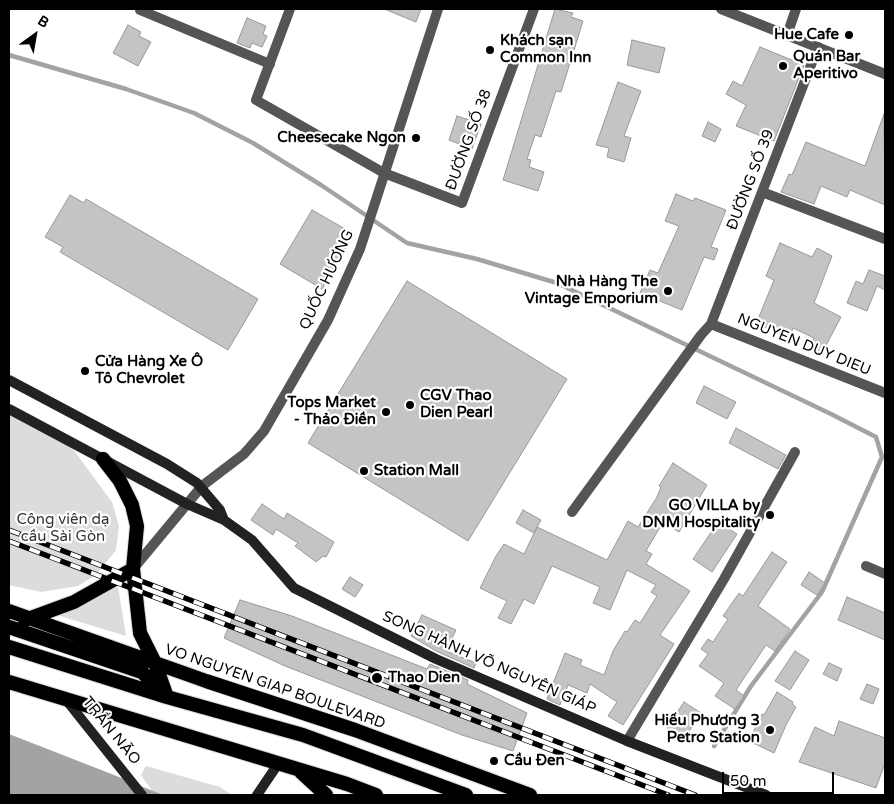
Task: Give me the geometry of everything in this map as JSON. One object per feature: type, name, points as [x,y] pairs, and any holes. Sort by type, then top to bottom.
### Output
[{"type":"highway","points":[[103,459],[120,481],[132,505],[137,526],[133,569],[140,633],[155,663],[168,697]]},
{"type":"highway","points":[[9,626],[74,602],[133,569]]},
{"type":"highway","name":"VO NGUYEN GIAP BOULEVARD","points":[[9,612],[355,730],[530,795]]},
{"type":"highway","points":[[9,626],[142,672],[168,697]]},
{"type":"highway","points":[[9,646],[168,697],[303,735],[466,795]]},
{"type":"highway","points":[[9,682],[376,795]]},
{"type":"highway","points":[[299,770],[326,795]]},
{"type":"main road","name":"SONG HÀNH VÕ NGUYÊN GIÁP","points":[[9,380],[167,464],[202,486],[220,510],[224,520]]},
{"type":"main road","name":"SONG HÀNH VÕ NGUYÊN GIÁP","points":[[9,409],[187,504],[224,520],[252,540],[294,588],[436,659],[627,741],[766,795]]},
{"type":"main road","name":"TRẦN NÃO","points":[[67,701],[132,780],[142,795]]},
{"type":"main road","points":[[257,795],[278,764]]},
{"type":"street","points":[[290,9],[256,100],[384,173]]},
{"type":"street","name":"QUỐC HƯƠNG","points":[[133,569],[202,486],[244,454],[264,431],[328,320],[366,232],[438,9]]},
{"type":"street","name":"ĐƯỜNG SỐ 38","points":[[384,173],[462,203],[534,9]]},
{"type":"street","points":[[721,9],[885,74]]},
{"type":"street","points":[[787,35],[796,9]]},
{"type":"street","points":[[140,10],[270,64]]},
{"type":"street","name":"ĐƯỜNG SỐ 39","points":[[711,324],[818,47]]},
{"type":"street","points":[[762,192],[885,239]]},
{"type":"street","points":[[572,512],[701,334],[711,324]]},
{"type":"street","name":"NGUYEN DUY DIEU","points":[[711,324],[885,393]]},
{"type":"street","points":[[627,741],[724,579],[795,452]]},
{"type":"street","points":[[866,566],[885,574]]},
{"type":"green space","name":"Công viên dạ cầu Sài Gòn","points":[[9,413],[70,445],[112,502],[119,526],[116,550],[97,574],[78,586],[41,592],[9,585]]},
{"type":"green space","points":[[118,587],[126,636],[57,615]]},
{"type":"green space","points":[[146,766],[220,787],[232,795],[155,795],[141,775]]},
{"type":"shaded area","points":[[9,734],[114,775],[163,795],[9,795]]},
{"type":"building","points":[[384,9],[421,9],[416,22]]},
{"type":"building","points":[[555,9],[573,13],[571,17],[583,21],[561,92],[556,91],[541,137],[535,135],[527,159],[531,160],[529,167],[544,172],[538,191],[503,180]]},
{"type":"building","points":[[247,18],[266,26],[263,34],[267,36],[262,47],[252,43],[250,48],[237,43]]},
{"type":"building","points":[[128,25],[141,32],[139,36],[151,42],[138,66],[113,53]]},
{"type":"building","points":[[632,40],[665,48],[659,73],[627,65]]},
{"type":"building","points":[[760,47],[804,65],[774,141],[736,126],[746,105],[726,94],[733,81],[742,86]]},
{"type":"building","points":[[618,82],[641,91],[624,136],[631,138],[624,162],[607,157],[609,148],[596,145]]},
{"type":"building","points":[[884,114],[885,205],[850,190],[847,197],[821,186],[814,204],[781,192],[789,174],[792,175],[806,142],[865,166]]},
{"type":"building","points":[[457,116],[481,124],[472,149],[449,140]]},
{"type":"building","points":[[708,122],[721,129],[715,142],[702,136]]},
{"type":"building","points":[[676,194],[693,201],[695,198],[726,210],[711,247],[718,249],[714,260],[704,257],[682,310],[640,293],[650,270],[658,273],[679,226],[665,221]]},
{"type":"building","points":[[70,195],[84,203],[86,199],[258,299],[228,350],[60,252],[63,247],[45,237]]},
{"type":"building","points":[[312,210],[354,234],[322,289],[280,264]]},
{"type":"building","points":[[780,243],[812,257],[817,248],[832,256],[814,303],[841,317],[821,355],[810,348],[814,338],[793,328],[790,336],[756,324],[774,280],[766,276]]},
{"type":"building","points":[[869,270],[885,276],[885,290],[877,286],[867,311],[847,303],[856,281],[863,284]]},
{"type":"building","points":[[407,281],[567,379],[468,541],[308,443]]},
{"type":"building","points":[[704,386],[736,402],[727,419],[696,403]]},
{"type":"building","points":[[736,428],[786,455],[778,469],[729,443]]},
{"type":"building","points":[[673,463],[707,485],[679,532],[663,522],[646,551],[652,554],[646,564],[690,591],[660,635],[674,644],[623,725],[608,716],[617,702],[590,684],[587,693],[568,685],[560,705],[547,699],[565,653],[582,660],[580,665],[604,675],[613,651],[625,631],[627,632],[635,620],[640,623],[657,596],[651,592],[656,585],[627,570],[610,610],[593,603],[600,587],[552,566],[534,604],[524,599],[511,624],[498,618],[507,601],[480,588],[496,556],[504,544],[524,554],[537,527],[607,560],[628,521],[638,527],[657,497],[661,487],[659,486]]},
{"type":"building","points":[[262,504],[284,519],[287,513],[334,542],[326,557],[323,556],[316,562],[295,546],[298,543],[276,529],[273,535],[251,520]]},
{"type":"building","points":[[523,510],[541,520],[534,533],[516,523]]},
{"type":"building","points":[[718,522],[737,534],[712,572],[693,559]]},
{"type":"building","points":[[772,552],[787,562],[758,606],[790,629],[775,651],[766,645],[736,690],[744,696],[735,709],[715,696],[724,683],[699,666],[708,654],[701,649],[708,639],[713,642],[728,619],[723,616],[739,593],[743,596]]},
{"type":"building","points":[[809,572],[825,583],[817,595],[801,585]]},
{"type":"building","points":[[350,577],[363,585],[355,597],[342,589]]},
{"type":"building","points":[[847,597],[885,613],[885,640],[838,620]]},
{"type":"building","points":[[240,600],[292,616],[427,669],[430,664],[468,680],[467,684],[527,713],[513,751],[462,735],[285,666],[224,638]]},
{"type":"building","points":[[422,615],[456,630],[446,651],[476,663],[474,668],[436,651],[411,636]]},
{"type":"building","points":[[795,651],[809,660],[790,690],[775,681]]},
{"type":"building","points":[[829,663],[842,669],[837,681],[823,674]]},
{"type":"building","points":[[867,684],[879,689],[873,704],[860,699]]},
{"type":"building","points":[[777,692],[793,702],[792,704],[796,707],[774,753],[749,741],[762,714],[764,715]]},
{"type":"building","points":[[684,702],[701,713],[684,739],[667,728]]},
{"type":"building","points":[[839,721],[885,738],[885,763],[876,788],[799,762],[815,727],[834,736]]},
{"type":"waterway","points":[[9,55],[126,89],[194,113],[253,143],[321,185],[407,243],[477,259],[557,283],[876,437],[882,457],[822,592],[751,686],[714,746]]},
{"type":"railway","points":[[9,530],[695,795]]},
{"type":"railway","points":[[9,541],[668,795]]},
{"type":"place","name":"Hue Cafe","points":[[849,35]]},
{"type":"place","name":"Khách sạn Common Inn","points":[[490,50]]},
{"type":"place","name":"Quán Bar Aperitivo","points":[[783,66]]},
{"type":"place","name":"Cheesecake Ngon","points":[[416,138]]},
{"type":"place","name":"Nhà Hàng The Vintage Emporium","points":[[668,291]]},
{"type":"place","name":"Cửa Hàng Xe Ô Tô Chevrolet","points":[[85,371]]},
{"type":"place","name":"CGV Thao Dien Pearl","points":[[410,405]]},
{"type":"place","name":"Tops Market - Thảo Điền","points":[[386,412]]},
{"type":"place","name":"Station Mall","points":[[364,471]]},
{"type":"place","name":"GO VILLA by DNM Hospitality","points":[[770,515]]},
{"type":"place","name":"Thao Dien","points":[[377,678]]},
{"type":"place","name":"Hiếu Phương 3 Petro Station","points":[[770,730]]},
{"type":"place","name":"Cầu Đen","points":[[494,761]]}]
